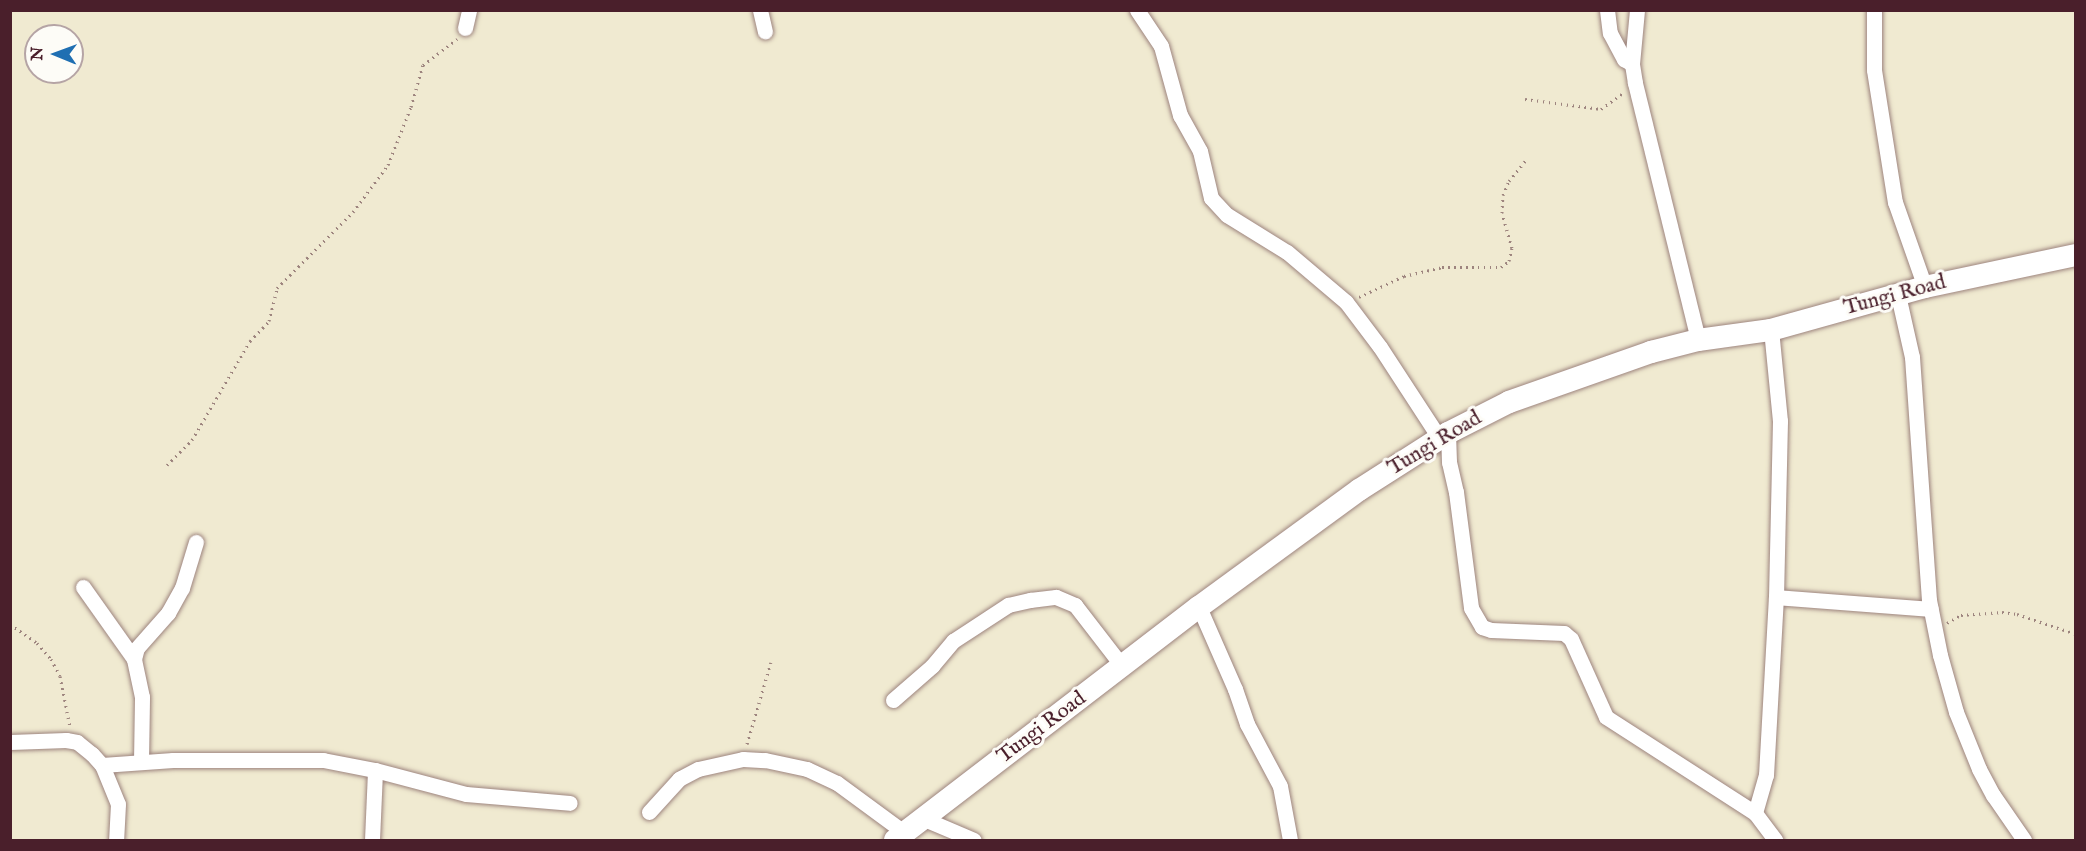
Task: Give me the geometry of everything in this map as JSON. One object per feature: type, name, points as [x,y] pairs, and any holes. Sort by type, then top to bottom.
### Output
[{"type":"main road","name":"Tungi Road","points":[[900,837],[1200,607],[1359,490],[1444,436],[1509,402],[1651,352],[1698,340],[1771,330],[1924,287],[2076,255]]},
{"type":"street","points":[[465,28],[469,10]]},
{"type":"street","points":[[760,10],[765,31]]},
{"type":"street","points":[[1137,10],[1161,46],[1180,114],[1200,151],[1211,198],[1227,215],[1287,252],[1346,302],[1444,436],[1456,492],[1472,608],[1482,627],[1491,630],[1564,633],[1571,639],[1606,717],[1755,813],[1775,840]]},
{"type":"street","points":[[1607,10],[1610,33],[1624,59],[1632,64]]},
{"type":"street","points":[[1637,10],[1632,64],[1635,83],[1698,340]]},
{"type":"street","points":[[1874,10],[1874,70],[1895,202],[1924,287]]},
{"type":"street","points":[[1898,295],[1912,357],[1931,609],[1935,631],[1965,737],[1993,795],[2024,840]]},
{"type":"street","points":[[1755,813],[1766,775],[1776,597],[1780,421],[1771,330]]},
{"type":"street","points":[[134,659],[137,648],[168,613],[182,588],[196,542]]},
{"type":"street","points":[[83,587],[134,659],[142,697],[141,762]]},
{"type":"street","points":[[893,700],[932,666],[953,641],[1008,605],[1030,600],[1056,597],[1075,605],[1123,667]]},
{"type":"street","points":[[1776,597],[1931,609]]},
{"type":"street","points":[[1200,607],[1235,689],[1247,724],[1280,786],[1290,840]]},
{"type":"street","points":[[10,742],[54,740],[77,742],[102,765],[118,804],[116,840]]},
{"type":"street","points":[[649,812],[679,779],[690,773],[708,766],[743,759],[765,760],[807,769],[837,783],[900,837]]},
{"type":"street","points":[[102,765],[141,762],[323,760],[375,770],[466,794],[570,803]]},
{"type":"street","points":[[372,840],[375,770]]},
{"type":"street","points":[[922,818],[974,840]]},
{"type":"path","points":[[167,465],[192,440],[250,341],[269,321],[277,288],[285,277],[353,212],[388,165],[411,107],[423,65],[448,48],[465,28]]},
{"type":"path","points":[[1526,99],[1601,109],[1635,83]]},
{"type":"path","points":[[1346,302],[1404,276],[1442,267],[1501,267],[1509,261],[1512,248],[1502,213],[1503,195],[1509,181],[1525,161]]},
{"type":"path","points":[[1935,631],[1961,615],[2002,612],[2017,614],[2076,634]]},
{"type":"path","points":[[10,624],[37,643],[51,659],[60,676],[68,722],[77,742]]},
{"type":"path","points":[[743,759],[771,662]]}]
